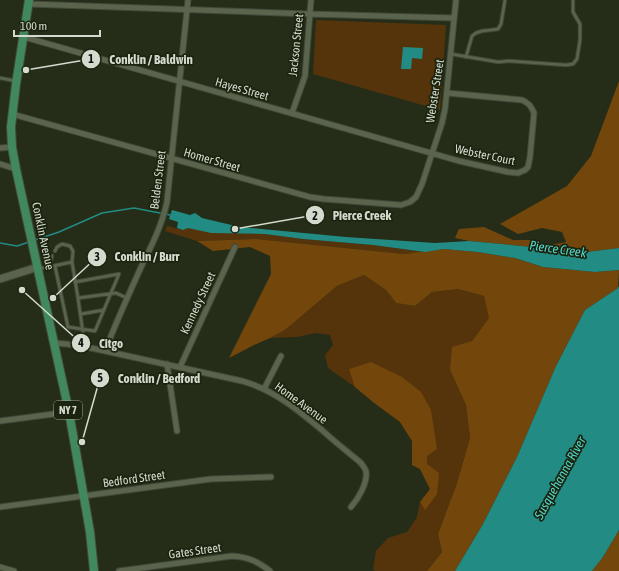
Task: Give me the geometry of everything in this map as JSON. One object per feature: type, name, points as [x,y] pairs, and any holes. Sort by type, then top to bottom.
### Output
[{"type":"main road","name":"Conklin Avenue","points":[[29,2],[12,114],[12,147],[69,412],[90,532],[94,571]]},
{"type":"street","name":"Belden Street","points":[[105,351],[127,298],[161,224],[166,209],[188,0]]},
{"type":"street","name":"Jackson Street","points":[[292,114],[305,76],[310,0]]},
{"type":"street","name":"Webster Street","points":[[410,202],[416,197],[422,184],[442,123],[447,93],[456,0]]},
{"type":"street","points":[[29,2],[187,10],[454,18]]},
{"type":"street","name":"Hayes Street","points":[[24,37],[432,153]]},
{"type":"street","name":"Webster Court","points":[[432,153],[459,161],[508,172],[518,173],[528,167],[534,113],[532,107],[528,103],[522,100],[447,93]]},
{"type":"street","name":"Homer Street","points":[[12,114],[282,190],[324,199],[397,205],[410,202]]},
{"type":"street","points":[[0,148],[12,147]]},
{"type":"street","points":[[0,164],[16,169]]},
{"type":"street","name":"Kennedy Street","points":[[180,367],[235,246]]},
{"type":"street","points":[[0,279],[38,268]]},
{"type":"street","name":"Home Avenue","points":[[54,343],[81,346],[167,364],[242,381],[264,389],[303,414],[361,463],[366,470],[365,480],[360,495],[351,507]]},
{"type":"street","points":[[264,389],[281,356]]},
{"type":"street","points":[[167,364],[177,431]]},
{"type":"street","points":[[0,421],[69,412]]},
{"type":"street","name":"Bedford Street","points":[[0,507],[215,478],[271,477]]},
{"type":"street","name":"Gates Street","points":[[119,571],[232,556],[241,556],[250,559],[260,563],[270,571]]},
{"type":"street","points":[[0,567],[14,571]]},
{"type":"lane","points":[[466,57],[472,36],[482,31],[498,29],[501,24],[505,0]]},
{"type":"lane","points":[[451,54],[498,62],[509,61],[566,65],[573,64],[577,59],[580,40],[580,24],[573,12],[573,0]]},
{"type":"lane","points":[[0,78],[16,81]]},
{"type":"lane","points":[[55,251],[57,247],[62,244],[70,246],[73,251],[72,262],[83,332],[81,346]]},
{"type":"lane","points":[[49,267],[52,256]]},
{"type":"lane","points":[[38,268],[72,262]]},
{"type":"lane","points":[[55,266],[68,327],[95,331],[120,274],[75,282]]},
{"type":"lane","points":[[78,298],[116,293],[127,298]]},
{"type":"lane","points":[[80,314],[104,310]]},
{"type":"shaded area","points":[[316,20],[446,25],[440,110],[313,74]]},
{"type":"shaded area","points":[[619,81],[619,248],[587,252],[469,241],[455,238],[459,229],[484,227],[513,240],[530,240],[550,245],[566,242],[562,232],[542,228],[518,234],[500,224],[567,186],[591,156]]},
{"type":"shaded area","points":[[167,226],[183,230],[188,227],[265,234],[425,252],[404,254],[256,239],[197,241],[165,231]]},
{"type":"shaded area","points":[[256,239],[404,254],[444,249],[515,258],[543,267],[595,272],[619,270],[618,288],[585,310],[556,366],[517,457],[483,524],[455,571],[427,571],[442,552],[438,534],[457,483],[470,438],[466,405],[450,370],[452,347],[472,341],[489,318],[484,296],[458,289],[432,292],[415,306],[396,303],[386,290],[364,275],[337,286],[285,330],[229,358],[271,274],[270,256],[250,247],[213,251],[197,241]]},
{"type":"shaded area","points":[[364,275],[386,290],[396,303],[415,306],[432,292],[458,289],[484,296],[490,317],[450,370],[466,405],[470,438],[457,483],[438,534],[442,552],[427,571],[375,571],[373,569],[376,551],[388,538],[407,532],[417,517],[420,502],[430,489],[420,469],[412,465],[412,441],[400,422],[328,368],[325,355],[333,345],[330,335],[315,333],[297,337],[270,338],[285,330],[337,286]]},
{"type":"shaded area","points":[[371,362],[402,377],[421,392],[431,410],[437,449],[427,456],[427,464],[439,473],[437,494],[425,510],[420,502],[430,489],[420,469],[412,465],[412,441],[400,422],[355,387],[349,369]]},
{"type":"shaded area","points":[[619,530],[619,571],[592,571],[603,557]]},
{"type":"water","points":[[403,47],[423,48],[422,59],[412,58],[411,69],[401,69]]},
{"type":"water","points":[[172,210],[190,215],[195,213],[202,218],[240,227],[346,237],[435,243],[469,241],[587,252],[619,248],[619,270],[595,272],[543,267],[515,258],[477,252],[444,249],[425,252],[265,234],[211,233],[188,228],[183,230],[177,228],[178,222],[169,219]]},
{"type":"water","name":"Susquehanna River","points":[[619,286],[619,530],[603,557],[592,571],[455,571],[483,524],[517,457],[556,366],[585,310]]},
{"type":"waterway","name":"Pierce Creek","points":[[35,240],[59,232],[102,213],[134,208],[170,215]]},
{"type":"waterway","name":"Pierce Creek","points":[[0,243],[17,246],[29,242]]},
{"type":"place","name":"Conklin / Baldwin","points":[[26,70]]},
{"type":"place","name":"Pierce Creek","points":[[235,229]]},
{"type":"place","name":"Citgo","points":[[22,290]]},
{"type":"place","name":"Conklin / Burr","points":[[53,298]]},
{"type":"place","name":"Conklin / Bedford","points":[[82,442]]}]
